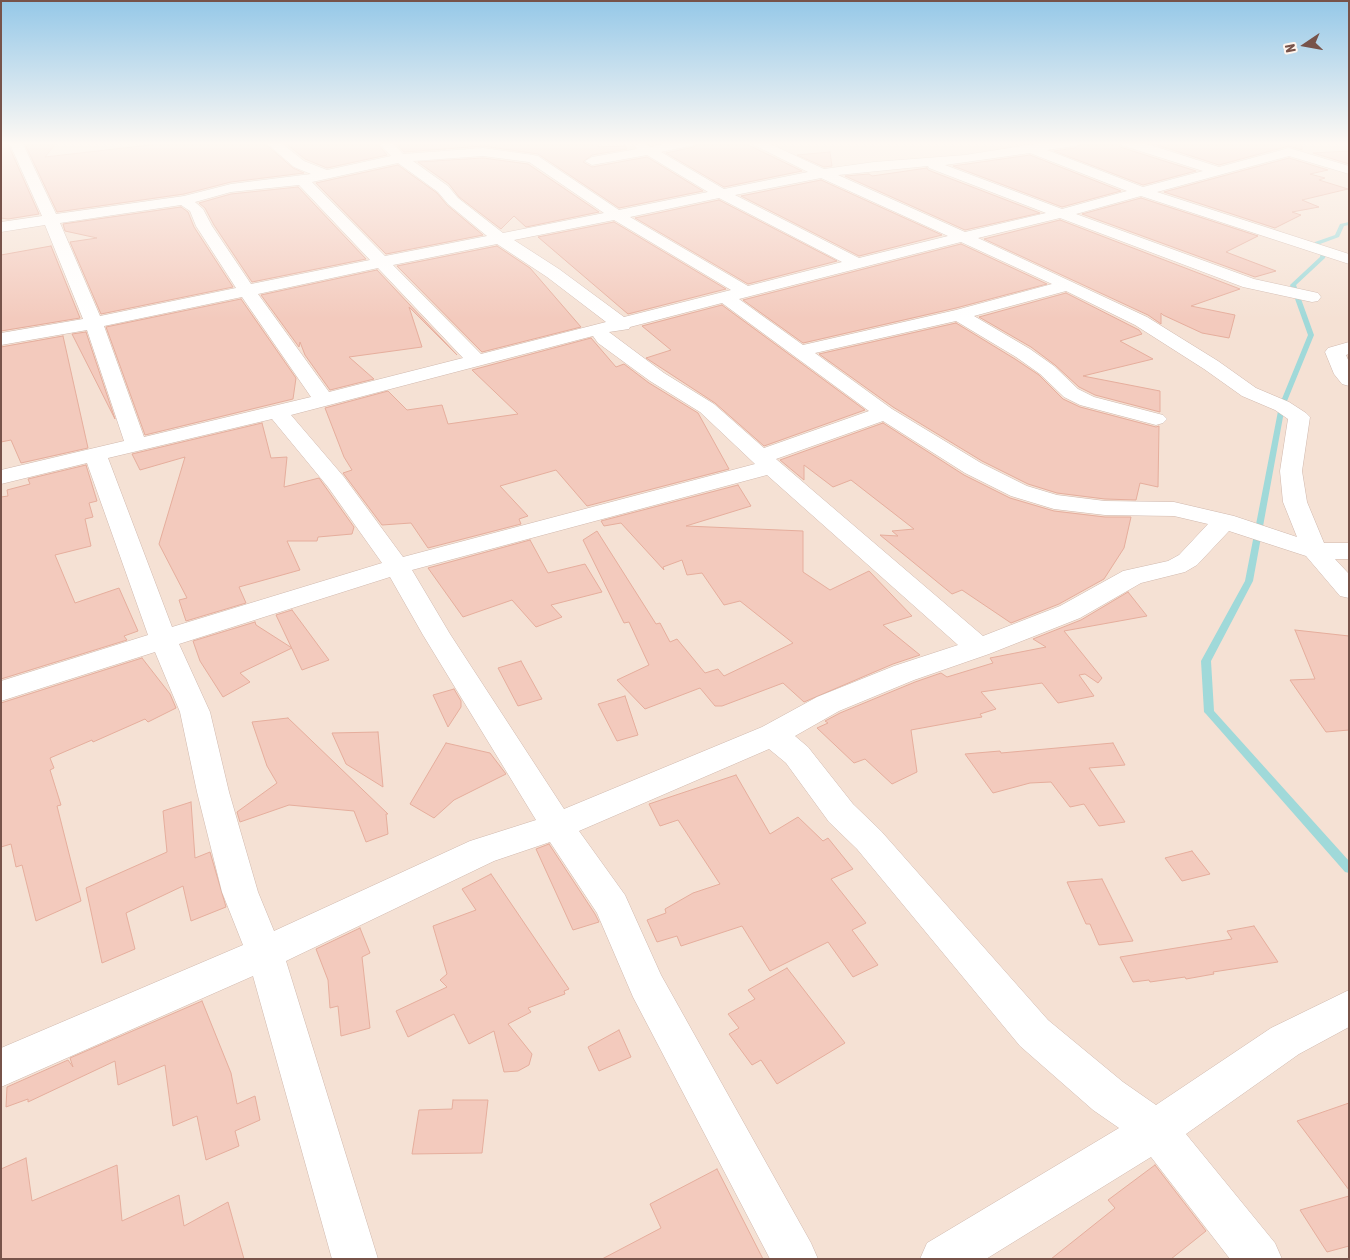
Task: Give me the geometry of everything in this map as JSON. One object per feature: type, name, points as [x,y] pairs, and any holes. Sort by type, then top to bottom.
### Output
[{"type":"street","points":[[42,201],[94,323],[136,445]]},
{"type":"street","points":[[1,227],[50,218],[178,201]]},
{"type":"street","points":[[185,201],[196,209],[204,226],[247,291],[323,399]]},
{"type":"street","points":[[322,201],[476,360]]},
{"type":"street","points":[[453,201],[501,239],[553,274],[622,325]]},
{"type":"street","points":[[596,201],[736,295],[801,351],[885,413],[974,468],[1019,491],[1054,502],[1104,508],[1174,509],[1225,521],[1315,550],[1349,551]]},
{"type":"street","points":[[1,339],[94,323],[382,262],[688,201]]},
{"type":"street","points":[[735,201],[857,263]]},
{"type":"street","points":[[884,201],[1068,285],[1141,321],[1211,365],[1249,392],[1282,406],[1299,417],[1292,470],[1295,502],[1315,550],[1349,590]]},
{"type":"street","points":[[1026,201],[1199,266],[1249,283],[1305,296]]},
{"type":"street","points":[[1,477],[277,412],[1106,201]]},
{"type":"street","points":[[1170,201],[1349,259]]},
{"type":"street","points":[[801,351],[959,315],[1068,285]]},
{"type":"street","points":[[959,315],[1023,353],[1047,370],[1071,393],[1087,401],[1156,419]]},
{"type":"street","points":[[598,330],[604,339],[657,377],[707,408],[769,458],[979,648]]},
{"type":"street","points":[[1349,348],[1336,352],[1344,374],[1349,380]]},
{"type":"street","points":[[277,412],[336,482],[397,566],[437,635],[557,826],[612,906],[646,985],[795,1259]]},
{"type":"street","points":[[1,691],[397,566],[769,458],[885,413]]},
{"type":"street","points":[[747,424],[743,427],[745,432],[769,458]]},
{"type":"street","points":[[95,454],[163,639],[195,712],[240,892],[265,953],[355,1259]]},
{"type":"street","points":[[1,1068],[265,953],[482,851],[557,826],[773,735],[828,704],[904,673],[979,648],[1070,612],[1132,577],[1176,567],[1188,560],[1225,521]]},
{"type":"street","points":[[773,735],[797,755],[841,813],[869,840],[1034,1033],[1108,1096],[1156,1130],[1259,1259]]},
{"type":"street","points":[[943,1259],[1156,1130],[1285,1041],[1349,1007]]},
{"type":"shaded area","points":[[1,201],[1349,201],[1349,1259],[1,1259]]},
{"type":"building","points":[[1,201],[33,201],[39,214],[8,219],[1,218]]},
{"type":"building","points":[[52,201],[136,201],[57,212]]},
{"type":"building","points":[[207,201],[311,201],[366,259],[252,282],[214,225],[205,208],[199,203]]},
{"type":"building","points":[[334,201],[444,201],[483,235],[386,254]]},
{"type":"building","points":[[464,201],[582,201],[599,212],[526,227],[514,216],[501,229]]},
{"type":"building","points":[[608,201],[655,201],[619,208]]},
{"type":"building","points":[[721,201],[837,261],[748,284],[635,218]]},
{"type":"building","points":[[750,201],[867,201],[942,235],[859,256]]},
{"type":"building","points":[[900,201],[1008,201],[1040,213],[965,230]]},
{"type":"building","points":[[1046,201],[1085,201],[1062,207]]},
{"type":"building","points":[[1131,201],[1150,201],[1258,236],[1226,252],[1276,271],[1255,277],[1082,214]]},
{"type":"building","points":[[1191,201],[1304,201],[1319,207],[1292,212],[1301,215],[1275,228]]},
{"type":"building","points":[[181,207],[188,212],[194,227],[233,287],[101,314],[70,242],[97,238],[65,231],[63,224]]},
{"type":"building","points":[[1060,220],[1240,289],[1191,306],[1235,315],[1229,338],[1202,333],[1161,313],[1161,324],[1148,315],[984,239]]},
{"type":"building","points":[[614,222],[726,289],[628,314],[538,237]]},
{"type":"building","points":[[961,244],[1047,284],[956,308],[803,343],[743,300]]},
{"type":"building","points":[[51,246],[80,318],[1,331],[1,255]]},
{"type":"building","points":[[497,246],[530,268],[581,327],[482,352],[397,266]]},
{"type":"building","points":[[377,270],[457,355],[409,307],[422,347],[349,357],[374,379],[330,390],[305,355],[300,342],[299,347],[261,295]]},
{"type":"building","points":[[1066,293],[1139,330],[1142,334],[1120,341],[1153,359],[1083,376],[1160,391],[1160,412],[1095,395],[1079,387],[1055,365],[1031,347],[979,317]]},
{"type":"building","points":[[241,299],[296,378],[293,399],[145,435],[106,327]]},
{"type":"building","points":[[722,305],[865,410],[764,446],[715,403],[646,358],[671,350],[642,326]]},
{"type":"building","points":[[956,323],[1039,375],[1063,399],[1080,407],[1156,427],[1159,426],[1158,487],[1140,483],[1136,500],[1105,499],[1057,493],[1028,484],[982,461],[893,407],[819,354]]},
{"type":"building","points":[[86,332],[115,419],[72,334]]},
{"type":"building","points":[[63,336],[88,448],[21,463],[11,440],[1,442],[1,347]]},
{"type":"building","points":[[591,338],[616,367],[624,364],[649,383],[698,413],[729,469],[587,506],[556,470],[500,486],[528,516],[519,519],[521,524],[428,548],[411,523],[382,525],[343,473],[352,470],[344,457],[325,408],[388,391],[407,410],[442,405],[448,424],[518,414],[472,370]]},
{"type":"building","points":[[262,423],[271,458],[287,457],[284,487],[319,478],[354,527],[352,534],[318,537],[317,541],[287,541],[300,570],[239,587],[246,603],[186,621],[179,600],[187,598],[159,544],[185,457],[140,470],[132,454]]},
{"type":"building","points":[[883,423],[964,475],[1010,498],[1054,511],[1105,517],[1131,517],[1124,548],[1104,579],[1059,604],[1011,623],[962,590],[952,594],[880,535],[898,536],[892,531],[914,529],[851,480],[833,487],[804,465],[804,480],[780,460]]},
{"type":"building","points":[[86,465],[97,501],[89,503],[93,517],[85,519],[91,546],[55,555],[75,603],[119,588],[138,631],[124,636],[127,640],[1,679],[1,497],[8,496],[7,490],[30,484],[28,479]]},
{"type":"building","points":[[738,485],[751,506],[686,526],[803,531],[803,572],[830,590],[869,571],[912,616],[883,625],[920,655],[893,664],[804,702],[783,683],[722,706],[715,706],[700,688],[645,709],[617,680],[649,665],[629,622],[624,623],[583,540],[597,531],[656,624],[660,623],[670,642],[677,639],[705,673],[718,669],[724,676],[793,643],[740,601],[724,605],[702,573],[687,575],[682,560],[663,567],[664,570],[621,523],[604,526],[601,521]]},
{"type":"building","points":[[530,540],[548,573],[585,564],[602,592],[551,605],[562,617],[536,627],[512,600],[463,617],[428,568]]},
{"type":"building","points":[[1128,592],[1147,616],[1064,631],[1102,678],[1098,683],[1085,674],[1079,675],[1094,696],[1058,703],[1042,683],[981,692],[996,709],[980,714],[982,717],[911,730],[917,772],[892,784],[865,759],[854,763],[817,728],[828,723],[825,721],[840,713],[915,682],[941,673],[947,677],[993,663],[990,658],[1046,647],[1033,639],[1081,620]]},
{"type":"building","points":[[292,610],[329,660],[302,670],[276,615]]},
{"type":"building","points":[[255,622],[256,625],[292,648],[240,673],[250,682],[223,697],[200,661],[193,641]]},
{"type":"building","points":[[1295,630],[1349,636],[1349,730],[1326,732],[1290,680],[1315,679]]},
{"type":"building","points":[[142,658],[170,694],[176,708],[148,722],[145,719],[93,742],[92,740],[50,758],[54,768],[50,770],[61,805],[57,806],[81,901],[36,921],[22,865],[16,867],[11,844],[1,847],[1,703]]},
{"type":"building","points":[[521,661],[542,699],[518,706],[498,668]]},
{"type":"building","points":[[454,689],[461,701],[461,707],[448,727],[433,695]]},
{"type":"building","points":[[625,696],[638,735],[617,741],[598,704]]},
{"type":"building","points":[[288,718],[388,814],[386,814],[388,834],[366,842],[354,811],[289,805],[240,822],[237,812],[277,783],[267,766],[252,722]]},
{"type":"building","points":[[378,732],[383,787],[346,764],[332,733]]},
{"type":"building","points":[[446,743],[490,753],[506,774],[454,800],[434,818],[410,804]]},
{"type":"building","points":[[1113,743],[1125,765],[1089,768],[1125,822],[1099,826],[1084,804],[1070,807],[1051,782],[1030,783],[993,793],[965,754],[1000,751],[1001,753]]},
{"type":"building","points":[[736,775],[770,834],[798,817],[823,841],[828,838],[853,869],[831,879],[866,923],[852,930],[878,965],[853,977],[828,942],[770,971],[742,926],[681,946],[677,936],[657,942],[647,920],[666,913],[665,909],[693,893],[720,884],[678,820],[660,826],[649,804]]},
{"type":"building","points":[[191,802],[195,858],[210,852],[226,907],[191,921],[183,886],[126,913],[135,949],[102,963],[86,888],[167,852],[163,811]]},
{"type":"building","points":[[549,844],[599,922],[573,930],[536,849]]},
{"type":"building","points":[[1192,851],[1210,874],[1182,881],[1165,858]]},
{"type":"building","points":[[491,874],[569,989],[564,991],[565,994],[528,1008],[531,1012],[508,1024],[532,1054],[529,1065],[518,1071],[504,1072],[494,1031],[469,1044],[454,1014],[408,1037],[396,1011],[447,987],[440,980],[447,974],[433,926],[476,910],[462,889]]},
{"type":"building","points":[[1102,879],[1133,941],[1099,945],[1090,924],[1086,924],[1067,882]]},
{"type":"building","points":[[1254,926],[1278,962],[1213,972],[1214,974],[1186,979],[1185,977],[1150,982],[1149,980],[1133,982],[1120,957],[1232,939],[1227,931]]},
{"type":"building","points":[[360,928],[370,953],[362,957],[370,1028],[341,1036],[338,1006],[330,1008],[328,980],[316,949]]},
{"type":"building","points":[[787,968],[845,1043],[777,1084],[761,1060],[752,1065],[729,1034],[739,1028],[728,1014],[755,999],[748,990]]},
{"type":"building","points":[[202,1001],[231,1073],[237,1104],[255,1096],[260,1120],[235,1131],[239,1146],[206,1160],[197,1116],[173,1126],[165,1065],[118,1085],[115,1061],[28,1102],[28,1099],[6,1107],[7,1087],[68,1060],[73,1067],[70,1058]]},
{"type":"building","points":[[619,1030],[631,1057],[599,1071],[588,1047]]},
{"type":"building","points":[[453,1100],[488,1100],[482,1153],[412,1154],[419,1110],[452,1109]]},
{"type":"building","points":[[1349,1103],[1349,1190],[1297,1121]]},
{"type":"building","points":[[26,1158],[32,1201],[117,1165],[122,1221],[179,1195],[184,1226],[228,1202],[244,1259],[1,1259],[1,1169]]},
{"type":"building","points":[[1155,1165],[1206,1231],[1171,1259],[1051,1259],[1115,1208],[1108,1200]]},
{"type":"building","points":[[717,1169],[763,1259],[602,1259],[661,1228],[650,1204]]},
{"type":"building","points":[[1349,1196],[1349,1246],[1327,1252],[1300,1210]]},
{"type":"waterway","points":[[1349,223],[1342,225],[1337,236],[1317,243],[1324,250],[1322,258],[1293,285],[1311,335],[1282,406],[1249,581],[1206,661],[1209,712],[1349,869]]}]
